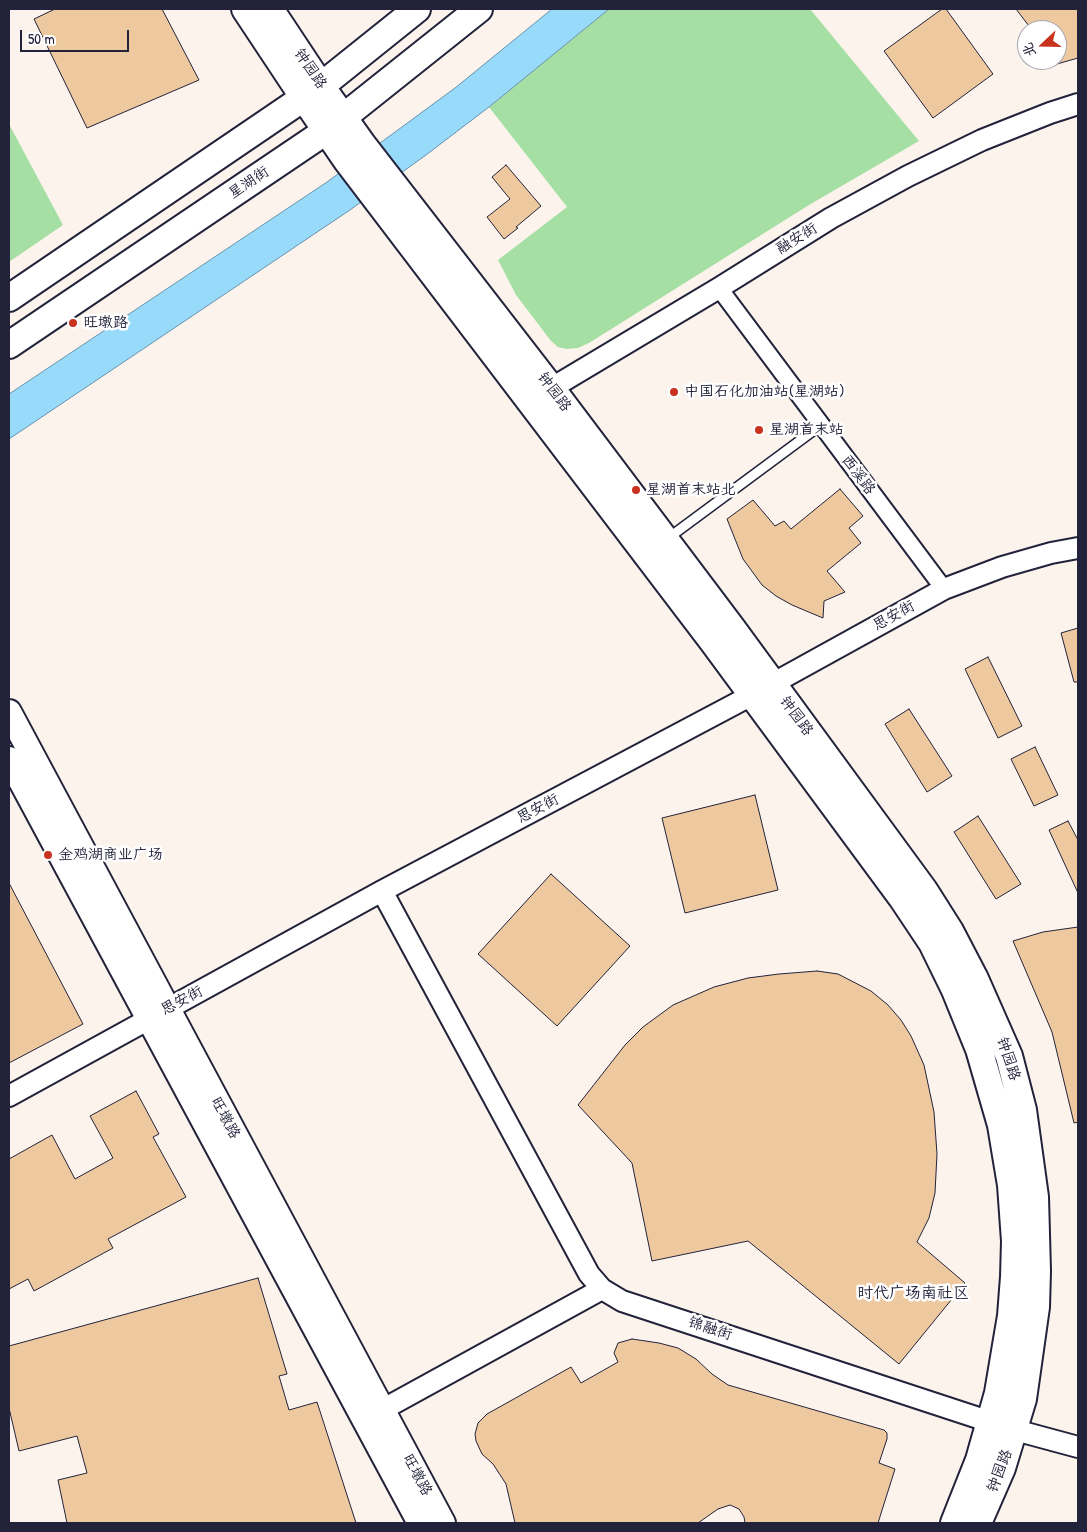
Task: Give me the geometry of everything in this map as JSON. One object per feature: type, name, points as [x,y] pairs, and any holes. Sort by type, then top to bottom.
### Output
[{"type":"main road","name":"钟园路","points":[[244,9],[312,92],[355,153],[540,394],[762,689]]},
{"type":"main road","name":"钟园路","points":[[270,9],[312,92]]},
{"type":"main road","points":[[9,298],[312,92],[417,9]]},
{"type":"main road","name":"星湖街","points":[[9,345],[335,124],[479,9]]},
{"type":"main road","name":"钟园路","points":[[540,394],[666,540],[762,689],[932,943],[955,990],[979,1049],[1000,1125],[1012,1185],[1014,1277],[1011,1316],[998,1393],[1003,1426],[1002,1468],[978,1523]]},
{"type":"main road","name":"旺墩路","points":[[9,712],[158,1014],[373,1414],[443,1523]]},
{"type":"main road","name":"旺墩路","points":[[10,766],[158,1014]]},
{"type":"main road","name":"旺墩路","points":[[373,1414],[420,1523]]},
{"type":"main road","name":"钟园路","points":[[954,1523],[979,1460],[1003,1426]]},
{"type":"street","name":"融安街","points":[[540,394],[719,288],[831,218],[908,176],[982,140],[1078,104]]},
{"type":"street","name":"西溪路","points":[[719,288],[944,590]]},
{"type":"street","name":"思安街","points":[[9,1096],[382,891],[944,590],[1002,567],[1051,553],[1078,548]]},
{"type":"street","points":[[373,1414],[602,1290],[589,1274],[382,891]]},
{"type":"street","name":"锦融街","points":[[602,1290],[622,1301],[1003,1426],[1078,1447]]},
{"type":"lane","points":[[666,540],[821,425]]},
{"type":"green space","points":[[609,9],[810,9],[919,141],[809,205],[589,343],[578,348],[567,349],[558,347],[551,341],[516,295],[498,260],[567,207],[489,107]]},
{"type":"green space","points":[[9,124],[63,225],[9,262]]},
{"type":"water","points":[[552,9],[609,9],[489,107],[350,210],[9,439],[9,394],[327,182],[455,88]]},
{"type":"building","points":[[55,9],[162,9],[199,80],[87,128],[34,19]]},
{"type":"building","points":[[942,9],[946,9],[993,74],[933,118],[884,51]]},
{"type":"building","points":[[1016,9],[1078,9],[1078,58],[1067,61],[1067,20],[1024,20]]},
{"type":"building","points":[[506,165],[541,206],[504,239],[487,217],[510,199],[492,177]]},
{"type":"building","points":[[840,489],[863,516],[849,528],[861,543],[827,571],[845,592],[824,601],[823,618],[792,605],[762,585],[743,559],[727,519],[753,500],[775,526],[784,521],[791,529]]},
{"type":"building","points":[[1078,628],[1078,682],[1074,682],[1061,633]]},
{"type":"building","points":[[988,657],[1022,726],[998,738],[965,669]]},
{"type":"building","points":[[909,709],[952,776],[927,792],[885,724]]},
{"type":"building","points":[[1035,747],[1058,795],[1034,806],[1011,759]]},
{"type":"building","points":[[755,795],[778,890],[685,913],[662,818]]},
{"type":"building","points":[[978,816],[1021,884],[996,899],[954,832]]},
{"type":"building","points":[[1068,821],[1078,840],[1078,893],[1049,830]]},
{"type":"building","points":[[551,874],[630,946],[557,1026],[478,954]]},
{"type":"building","points":[[9,883],[83,1024],[9,1063]]},
{"type":"building","points":[[1078,927],[1078,1122],[1074,1123],[1052,1032],[1013,941],[1043,932]]},
{"type":"building","points":[[817,971],[838,974],[871,991],[888,1005],[901,1020],[911,1036],[924,1065],[934,1112],[937,1154],[935,1193],[929,1218],[917,1242],[965,1283],[899,1364],[748,1241],[652,1261],[632,1163],[578,1105],[625,1045],[643,1027],[673,1005],[714,987],[748,978]]},
{"type":"building","points":[[136,1091],[159,1134],[153,1137],[186,1197],[108,1239],[113,1248],[34,1291],[28,1279],[9,1289],[9,1159],[52,1135],[75,1179],[113,1158],[90,1116]]},
{"type":"building","points":[[258,1278],[287,1374],[279,1376],[289,1410],[317,1402],[356,1523],[67,1523],[58,1480],[87,1473],[77,1436],[19,1451],[9,1408],[9,1346]]},
{"type":"building","points":[[632,1339],[678,1348],[696,1359],[712,1374],[728,1385],[884,1430],[887,1433],[887,1439],[879,1463],[895,1469],[878,1523],[745,1523],[739,1509],[730,1505],[718,1509],[698,1523],[515,1523],[506,1484],[493,1464],[482,1454],[476,1441],[475,1434],[478,1423],[487,1414],[571,1367],[581,1383],[618,1362],[614,1353],[618,1343]]},
{"type":"place","name":"旺墩路","points":[[73,323]]},
{"type":"place","name":"中国石化加油站(星湖站)","points":[[674,392]]},
{"type":"place","name":"星湖首末站","points":[[759,430]]},
{"type":"place","name":"星湖首末站北","points":[[636,490]]},
{"type":"place","name":"金鸡湖商业广场","points":[[48,855]]},
{"type":"district","name":"时代广场南社区","points":[[913,1294]]}]
